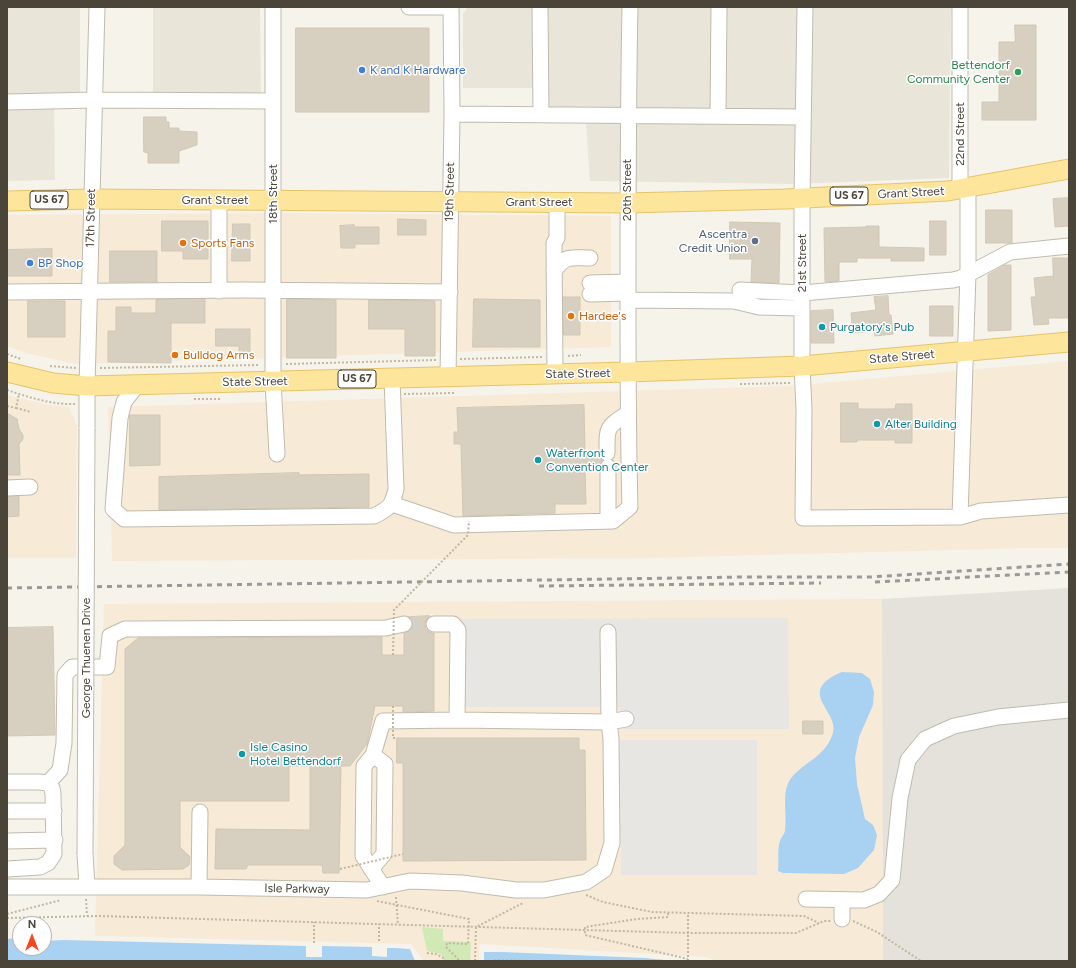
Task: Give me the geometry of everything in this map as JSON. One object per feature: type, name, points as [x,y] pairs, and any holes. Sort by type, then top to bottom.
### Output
[{"type":"main road","name":"Grant Street","points":[[7,201],[92,199],[627,202],[802,199],[940,191],[1069,169]]},
{"type":"main road","name":"State Street","points":[[87,377],[138,384],[273,373],[392,378],[448,368],[555,358],[628,372],[802,366],[1069,342]]},
{"type":"main road","name":"US 67","points":[[7,372],[53,383],[87,377]]},
{"type":"street","name":"17th Street","points":[[88,429],[87,377],[97,7]]},
{"type":"street","name":"18th Street","points":[[273,7],[273,373],[277,454]]},
{"type":"street","points":[[409,7],[451,7]]},
{"type":"street","name":"19th Street","points":[[448,368],[452,114],[451,7]]},
{"type":"street","points":[[540,7],[541,115]]},
{"type":"street","name":"20th Street","points":[[608,521],[612,521],[630,507],[628,413],[627,115],[630,7]]},
{"type":"street","points":[[718,116],[719,7]]},
{"type":"street","name":"21st Street","points":[[805,7],[802,199],[802,366],[804,409],[803,518],[960,517]]},
{"type":"street","name":"22nd Street","points":[[960,7],[964,188],[968,274],[960,517]]},
{"type":"street","points":[[7,102],[94,100],[273,100]]},
{"type":"street","points":[[452,114],[803,117]]},
{"type":"street","points":[[219,200],[219,291]]},
{"type":"street","points":[[555,358],[554,243],[557,238],[557,202]]},
{"type":"street","points":[[590,289],[734,301],[759,307],[953,280],[968,274],[1010,252],[1069,246]]},
{"type":"street","points":[[554,271],[563,260],[568,258],[590,258]]},
{"type":"street","points":[[7,292],[89,290],[450,292]]},
{"type":"street","points":[[740,290],[802,301]]},
{"type":"street","points":[[138,384],[124,402],[120,418],[113,509],[124,519],[374,516],[392,504],[396,489],[392,378]]},
{"type":"street","points":[[392,504],[454,525],[608,521],[607,435],[610,426],[628,413]]},
{"type":"street","name":"George Thuenen Drive","points":[[86,890],[88,429]]},
{"type":"street","points":[[7,488],[30,487]]},
{"type":"street","points":[[960,517],[981,511],[1069,505]]},
{"type":"street","points":[[48,783],[60,770],[64,743],[65,676],[72,667],[107,667],[110,636],[125,629],[386,628],[404,624]]},
{"type":"street","points":[[434,624],[453,624],[458,630],[457,720]]},
{"type":"street","points":[[584,888],[604,870],[612,843],[611,739],[608,722],[608,632]]},
{"type":"street","points":[[806,899],[864,900],[879,894],[892,880],[900,798],[908,760],[925,739],[954,726],[998,716],[1069,710]]},
{"type":"street","points":[[394,891],[371,868],[363,856],[364,766],[373,755],[383,721],[457,720],[608,722],[626,719]]},
{"type":"street","points":[[371,868],[384,854],[385,764],[373,755]]},
{"type":"street","points":[[7,782],[48,783],[52,788],[53,794],[55,840],[54,854],[48,863],[34,868],[7,869]]},
{"type":"street","points":[[7,811],[54,811]]},
{"type":"street","points":[[199,887],[200,812]]},
{"type":"street","points":[[7,841],[55,840]]},
{"type":"street","name":"Isle Parkway","points":[[7,887],[86,890],[199,887],[394,891],[410,882],[462,883],[516,890],[584,888]]},
{"type":"street","points":[[842,900],[842,919]]},
{"type":"path","points":[[7,354],[27,360]]},
{"type":"path","points":[[49,366],[87,377],[448,368],[581,355]]},
{"type":"path","points":[[16,408],[19,394]]},
{"type":"path","points":[[7,406],[31,412]]},
{"type":"path","points":[[393,655],[394,610],[468,535],[469,521]]},
{"type":"path","points":[[393,706],[393,738],[397,738]]},
{"type":"path","points":[[340,869],[403,854]]},
{"type":"path","points":[[584,888],[603,902],[652,912],[804,916],[819,923]]},
{"type":"path","points":[[86,890],[87,916]]},
{"type":"path","points":[[476,927],[536,896],[536,890]]},
{"type":"path","points":[[394,891],[397,905],[398,924]]},
{"type":"path","points":[[7,914],[60,901],[66,898]]},
{"type":"path","points":[[374,901],[469,919],[468,944],[447,943],[446,947],[458,959],[458,961]]},
{"type":"path","points":[[585,930],[585,927],[637,919],[668,917],[668,913]]},
{"type":"path","points":[[585,930],[585,935],[688,960],[688,913]]},
{"type":"path","points":[[7,918],[87,916],[398,924],[688,934],[796,933],[824,921],[842,919],[856,921],[877,932],[921,961]]},
{"type":"path","points":[[314,922],[314,943]]},
{"type":"path","points":[[379,924],[379,941]]},
{"type":"path","points":[[474,961],[476,927]]},
{"type":"path","points":[[427,953],[436,954],[445,959],[445,961]]},
{"type":"path","points":[[495,961],[531,961]]},
{"type":"shaded area","points":[[7,7],[80,7],[80,95],[54,95],[55,180],[7,181]]},
{"type":"shaded area","points":[[153,7],[260,7],[261,95],[153,94]]},
{"type":"shaded area","points":[[468,7],[951,7],[949,178],[793,184],[590,181],[585,109],[534,110],[534,88],[463,88],[463,14]]},
{"type":"shaded area","points":[[291,213],[611,216],[611,347],[76,364],[26,353],[7,346],[7,215]]},
{"type":"shaded area","points":[[1069,361],[1069,548],[651,558],[112,561],[108,407],[789,386]]},
{"type":"shaded area","points":[[7,395],[48,405],[69,407],[77,425],[76,558],[7,558]]},
{"type":"shaded area","points":[[1069,588],[1069,961],[883,961],[882,599]]},
{"type":"shaded area","points":[[882,599],[883,961],[422,961],[95,937],[104,604]]},
{"type":"shaded area","points":[[788,618],[789,729],[620,729],[620,707],[461,707],[461,619]]},
{"type":"shaded area","points":[[620,740],[757,740],[757,875],[621,875]]},
{"type":"green space","points":[[422,927],[443,929],[443,941],[471,942],[470,961],[445,961],[441,954],[427,951]]},
{"type":"water","points":[[842,672],[862,673],[870,679],[874,692],[873,705],[859,737],[855,758],[857,784],[865,819],[873,825],[877,835],[874,850],[858,868],[844,874],[783,873],[778,871],[778,852],[780,841],[785,831],[786,789],[788,783],[797,771],[821,753],[830,741],[833,733],[833,725],[831,717],[822,702],[820,694],[821,687],[828,679]]},
{"type":"water","points":[[52,938],[411,946],[422,961],[7,961],[7,939],[12,939],[12,956],[52,956]]},
{"type":"water","points":[[481,946],[711,961],[481,961]]},
{"type":"pier","points":[[52,936],[411,944],[424,961],[415,961],[410,949],[387,948],[387,957],[372,956],[372,947],[322,946],[322,957],[306,957],[306,946],[52,941]]},
{"type":"pier","points":[[481,944],[705,957],[712,959],[713,961],[675,961],[645,958],[484,952],[484,961],[479,961],[479,946]]},
{"type":"building","name":"Bettendorf Community Center","points":[[1015,25],[1036,25],[1036,120],[982,120],[982,102],[999,102],[999,42],[1015,42]]},
{"type":"building","name":"K and K Hardware","points":[[296,28],[429,28],[429,112],[296,112]]},
{"type":"building","points":[[144,117],[166,117],[166,122],[169,122],[169,128],[179,128],[179,131],[197,132],[197,145],[179,151],[179,163],[148,163],[148,153],[144,152]]},
{"type":"building","points":[[1069,198],[1069,226],[1055,227],[1053,199]]},
{"type":"building","points":[[986,210],[1012,210],[1012,243],[986,243]]},
{"type":"building","points":[[398,219],[426,220],[426,235],[398,235]]},
{"type":"building","points":[[162,221],[208,221],[208,259],[183,259],[183,251],[162,251]]},
{"type":"building","points":[[930,221],[946,221],[946,255],[930,255]]},
{"type":"building","name":"Ascentra Credit Union","points":[[730,222],[780,223],[779,283],[751,282],[752,259],[730,259]]},
{"type":"building","points":[[233,224],[250,224],[250,261],[232,261]]},
{"type":"building","points":[[354,225],[354,227],[379,227],[379,244],[355,244],[355,248],[341,248],[340,226]]},
{"type":"building","points":[[879,226],[879,247],[924,248],[924,261],[891,261],[891,258],[857,258],[857,262],[839,262],[839,281],[825,282],[824,228]]},
{"type":"building","name":"BP Shop","points":[[52,249],[52,276],[7,276],[7,250]]},
{"type":"building","points":[[110,251],[157,251],[157,282],[110,282]]},
{"type":"building","points":[[1053,258],[1069,258],[1069,318],[1048,318],[1049,324],[1034,325],[1031,297],[1036,297],[1034,278],[1053,276]]},
{"type":"building","points":[[1005,265],[1011,265],[1011,330],[988,331],[988,275]]},
{"type":"building","points":[[888,296],[889,315],[891,315],[893,334],[875,336],[874,331],[853,333],[851,313],[876,310],[874,297]]},
{"type":"building","name":"Hardee's","points":[[563,297],[580,297],[580,335],[564,335]]},
{"type":"building","points":[[205,299],[205,323],[171,323],[171,363],[108,362],[108,331],[116,331],[116,307],[131,307],[131,313],[156,313],[156,300]]},
{"type":"building","points":[[287,299],[336,300],[336,358],[287,358]]},
{"type":"building","points":[[474,299],[540,300],[540,347],[473,347]]},
{"type":"building","points":[[369,300],[435,301],[435,356],[405,356],[405,329],[369,329]]},
{"type":"building","points":[[28,301],[65,301],[65,337],[28,337]]},
{"type":"building","points":[[930,306],[953,306],[953,336],[930,336]]},
{"type":"building","name":"Purgatory's Pub","points":[[833,310],[834,343],[811,343],[811,311]]},
{"type":"building","points":[[216,329],[250,329],[250,354],[239,354],[239,346],[216,346]]},
{"type":"building","name":"Alter Building","points":[[841,403],[858,403],[858,409],[895,409],[896,404],[912,404],[912,443],[895,443],[895,440],[857,440],[857,442],[841,442]]},
{"type":"building","name":"Waterfront Convention Center","points":[[584,405],[585,453],[598,453],[602,460],[599,467],[585,467],[586,504],[555,504],[555,513],[463,516],[461,444],[454,444],[454,432],[458,432],[457,408]]},
{"type":"building","points":[[7,413],[17,419],[19,429],[23,435],[23,439],[19,444],[20,475],[7,475]]},
{"type":"building","points":[[130,415],[160,415],[160,465],[130,466]]},
{"type":"building","points":[[299,473],[299,475],[369,474],[369,507],[159,510],[159,477]]},
{"type":"building","points":[[19,496],[19,516],[7,517],[7,497]]},
{"type":"building","name":"Isle Casino Hotel Bettendorf","points":[[429,616],[425,624],[426,629],[429,632],[434,633],[434,711],[403,712],[403,706],[375,706],[367,744],[350,766],[341,766],[339,873],[323,873],[322,865],[248,865],[246,869],[215,869],[216,829],[310,830],[310,766],[289,766],[289,801],[180,801],[180,847],[190,857],[189,865],[183,869],[122,870],[114,864],[114,856],[125,845],[125,649],[138,638],[382,637],[382,655],[404,655],[404,633],[410,631],[413,626],[413,622],[409,617]]},
{"type":"building","points":[[53,627],[55,735],[7,736],[7,628]]},
{"type":"building","points":[[803,721],[823,721],[823,734],[803,734]]},
{"type":"building","points":[[397,738],[579,738],[579,750],[585,750],[586,860],[403,861],[403,763],[397,763]]},
{"type":"tunnel","points":[[404,624],[434,624]]},
{"type":"railway","points":[[7,588],[745,577],[871,577],[1069,564]]},
{"type":"railway","points":[[875,582],[1069,572]]},
{"type":"railway","points":[[539,586],[821,583]]},
{"type":"place","name":"K and K Hardware","points":[[362,70]]},
{"type":"place","name":"Bettendorf Community Center","points":[[1018,72]]},
{"type":"place","name":"Ascentra Credit Union","points":[[755,241]]},
{"type":"place","name":"Sports Fans","points":[[183,243]]},
{"type":"place","name":"BP Shop","points":[[30,263]]},
{"type":"place","name":"Hardee's","points":[[571,316]]},
{"type":"place","name":"Purgatory's Pub","points":[[822,327]]},
{"type":"place","name":"Bulldog Arms","points":[[175,355]]},
{"type":"place","name":"Alter Building","points":[[877,424]]},
{"type":"place","name":"Waterfront Convention Center","points":[[538,460]]},
{"type":"place","name":"Isle Casino Hotel Bettendorf","points":[[242,754]]}]
